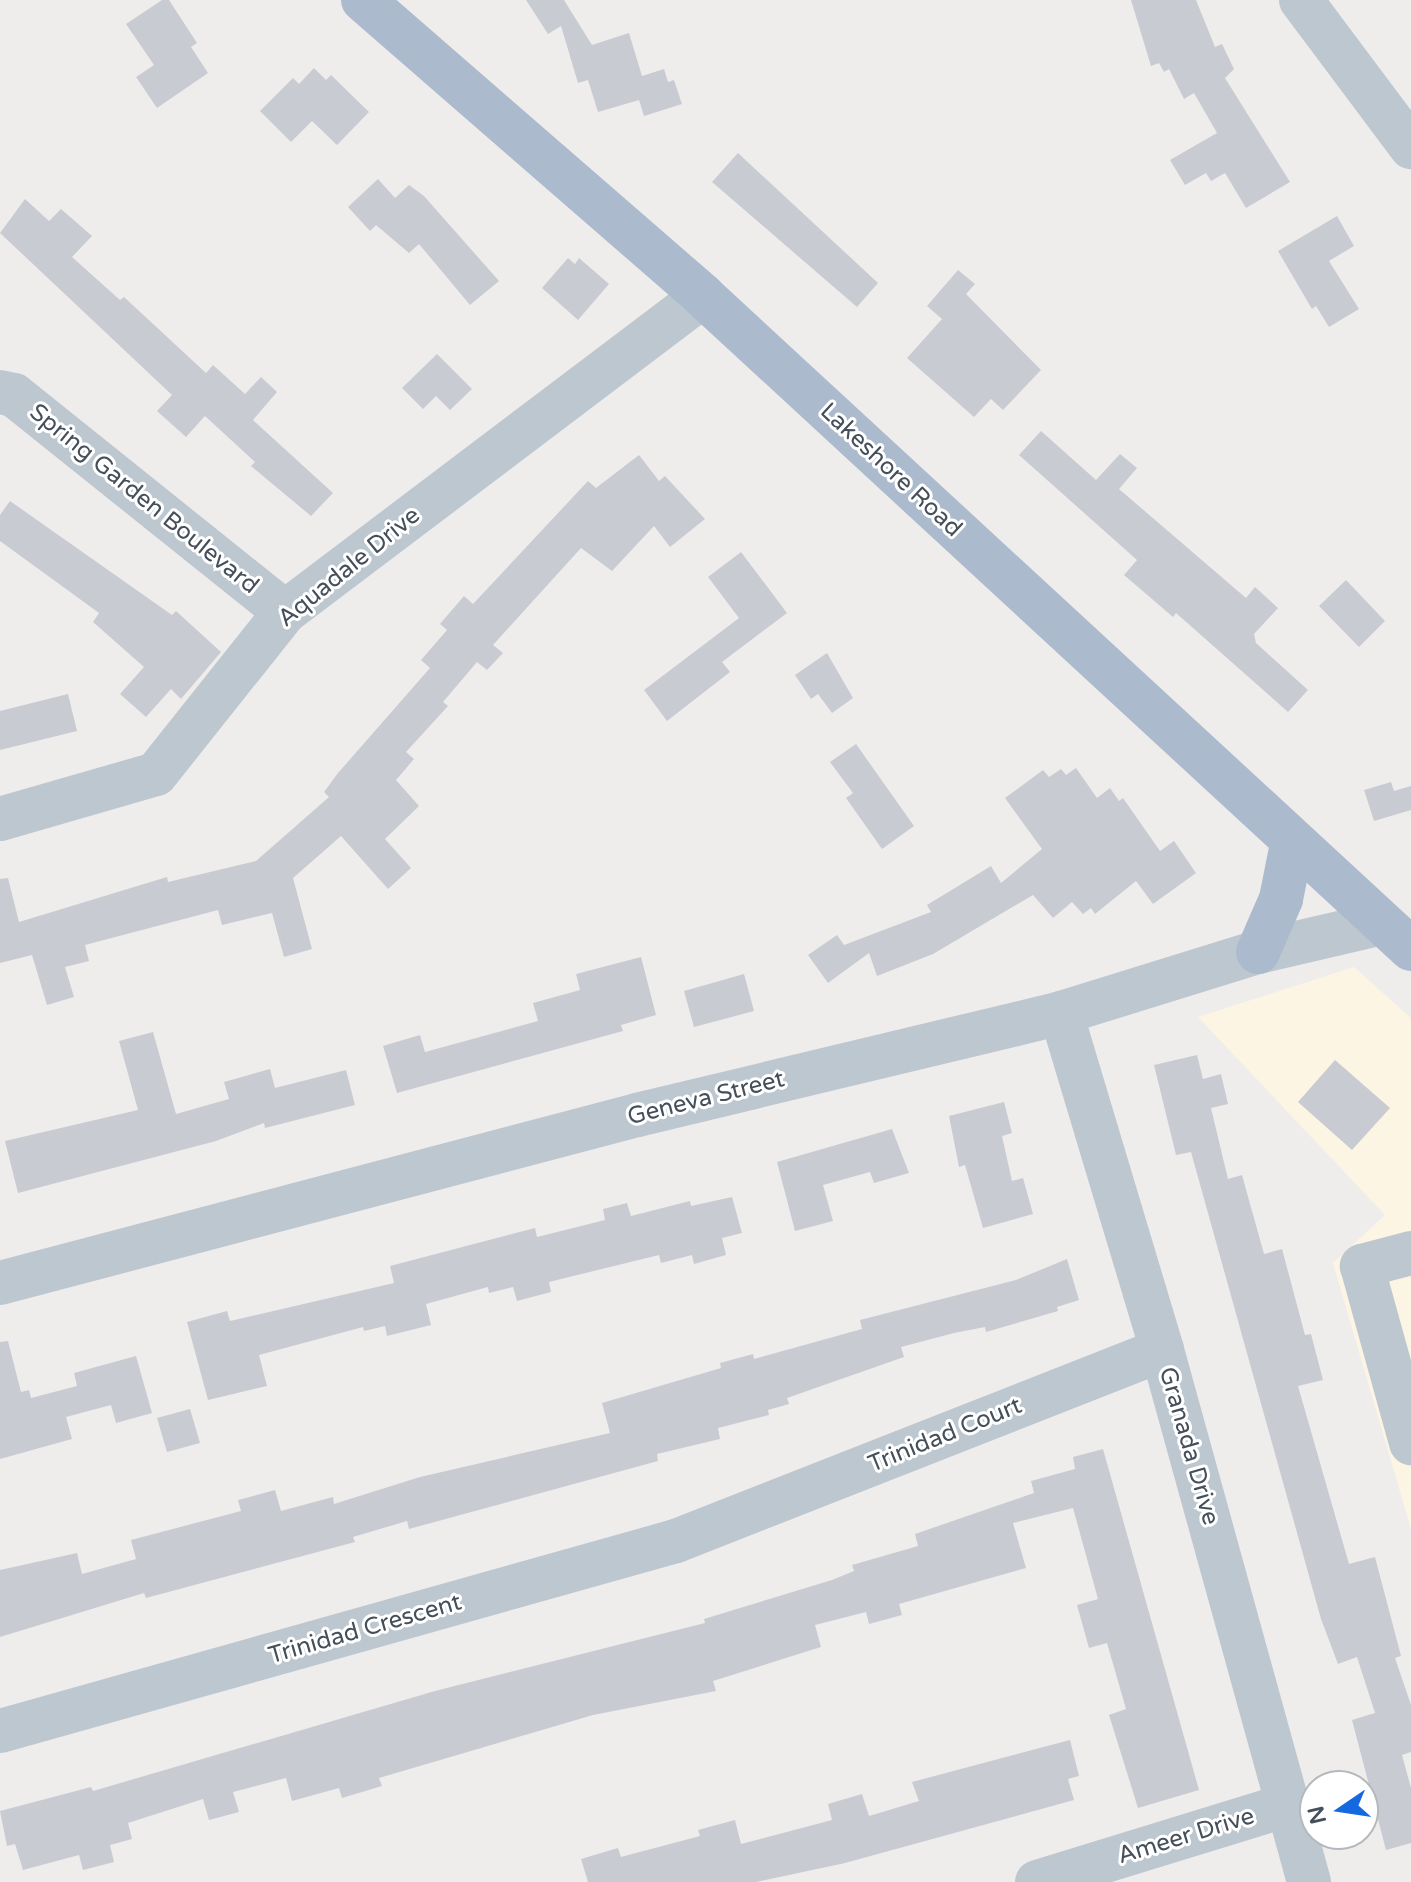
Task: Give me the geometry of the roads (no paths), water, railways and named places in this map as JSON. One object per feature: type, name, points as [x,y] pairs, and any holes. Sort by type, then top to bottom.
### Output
[{"type":"main road","name":"Lakeshore Road","points":[[363,0],[703,296],[1292,844],[1400,929]]},
{"type":"main road","points":[[1258,952],[1281,899],[1292,844]]},
{"type":"street","points":[[1301,0],[1411,147]]},
{"type":"street","name":"Aquadale Drive","points":[[0,819],[156,774],[285,612],[703,296]]},
{"type":"street","name":"Spring Garden Boulevard","points":[[0,392],[14,395],[285,612]]},
{"type":"street","name":"Geneva Street","points":[[0,1283],[637,1115],[1061,1013],[1258,952],[1400,929]]},
{"type":"street","name":"Granada Drive","points":[[1061,1013],[1162,1350],[1309,1882]]},
{"type":"street","points":[[1411,1253],[1362,1266],[1411,1443]]},
{"type":"street","name":"Trinidad Court","points":[[728,1521],[1162,1350]]},
{"type":"street","name":"Trinidad Crescent","points":[[0,1731],[676,1541],[728,1521]]},
{"type":"street","name":"Ameer Drive","points":[[1037,1882],[1288,1805]]}]
